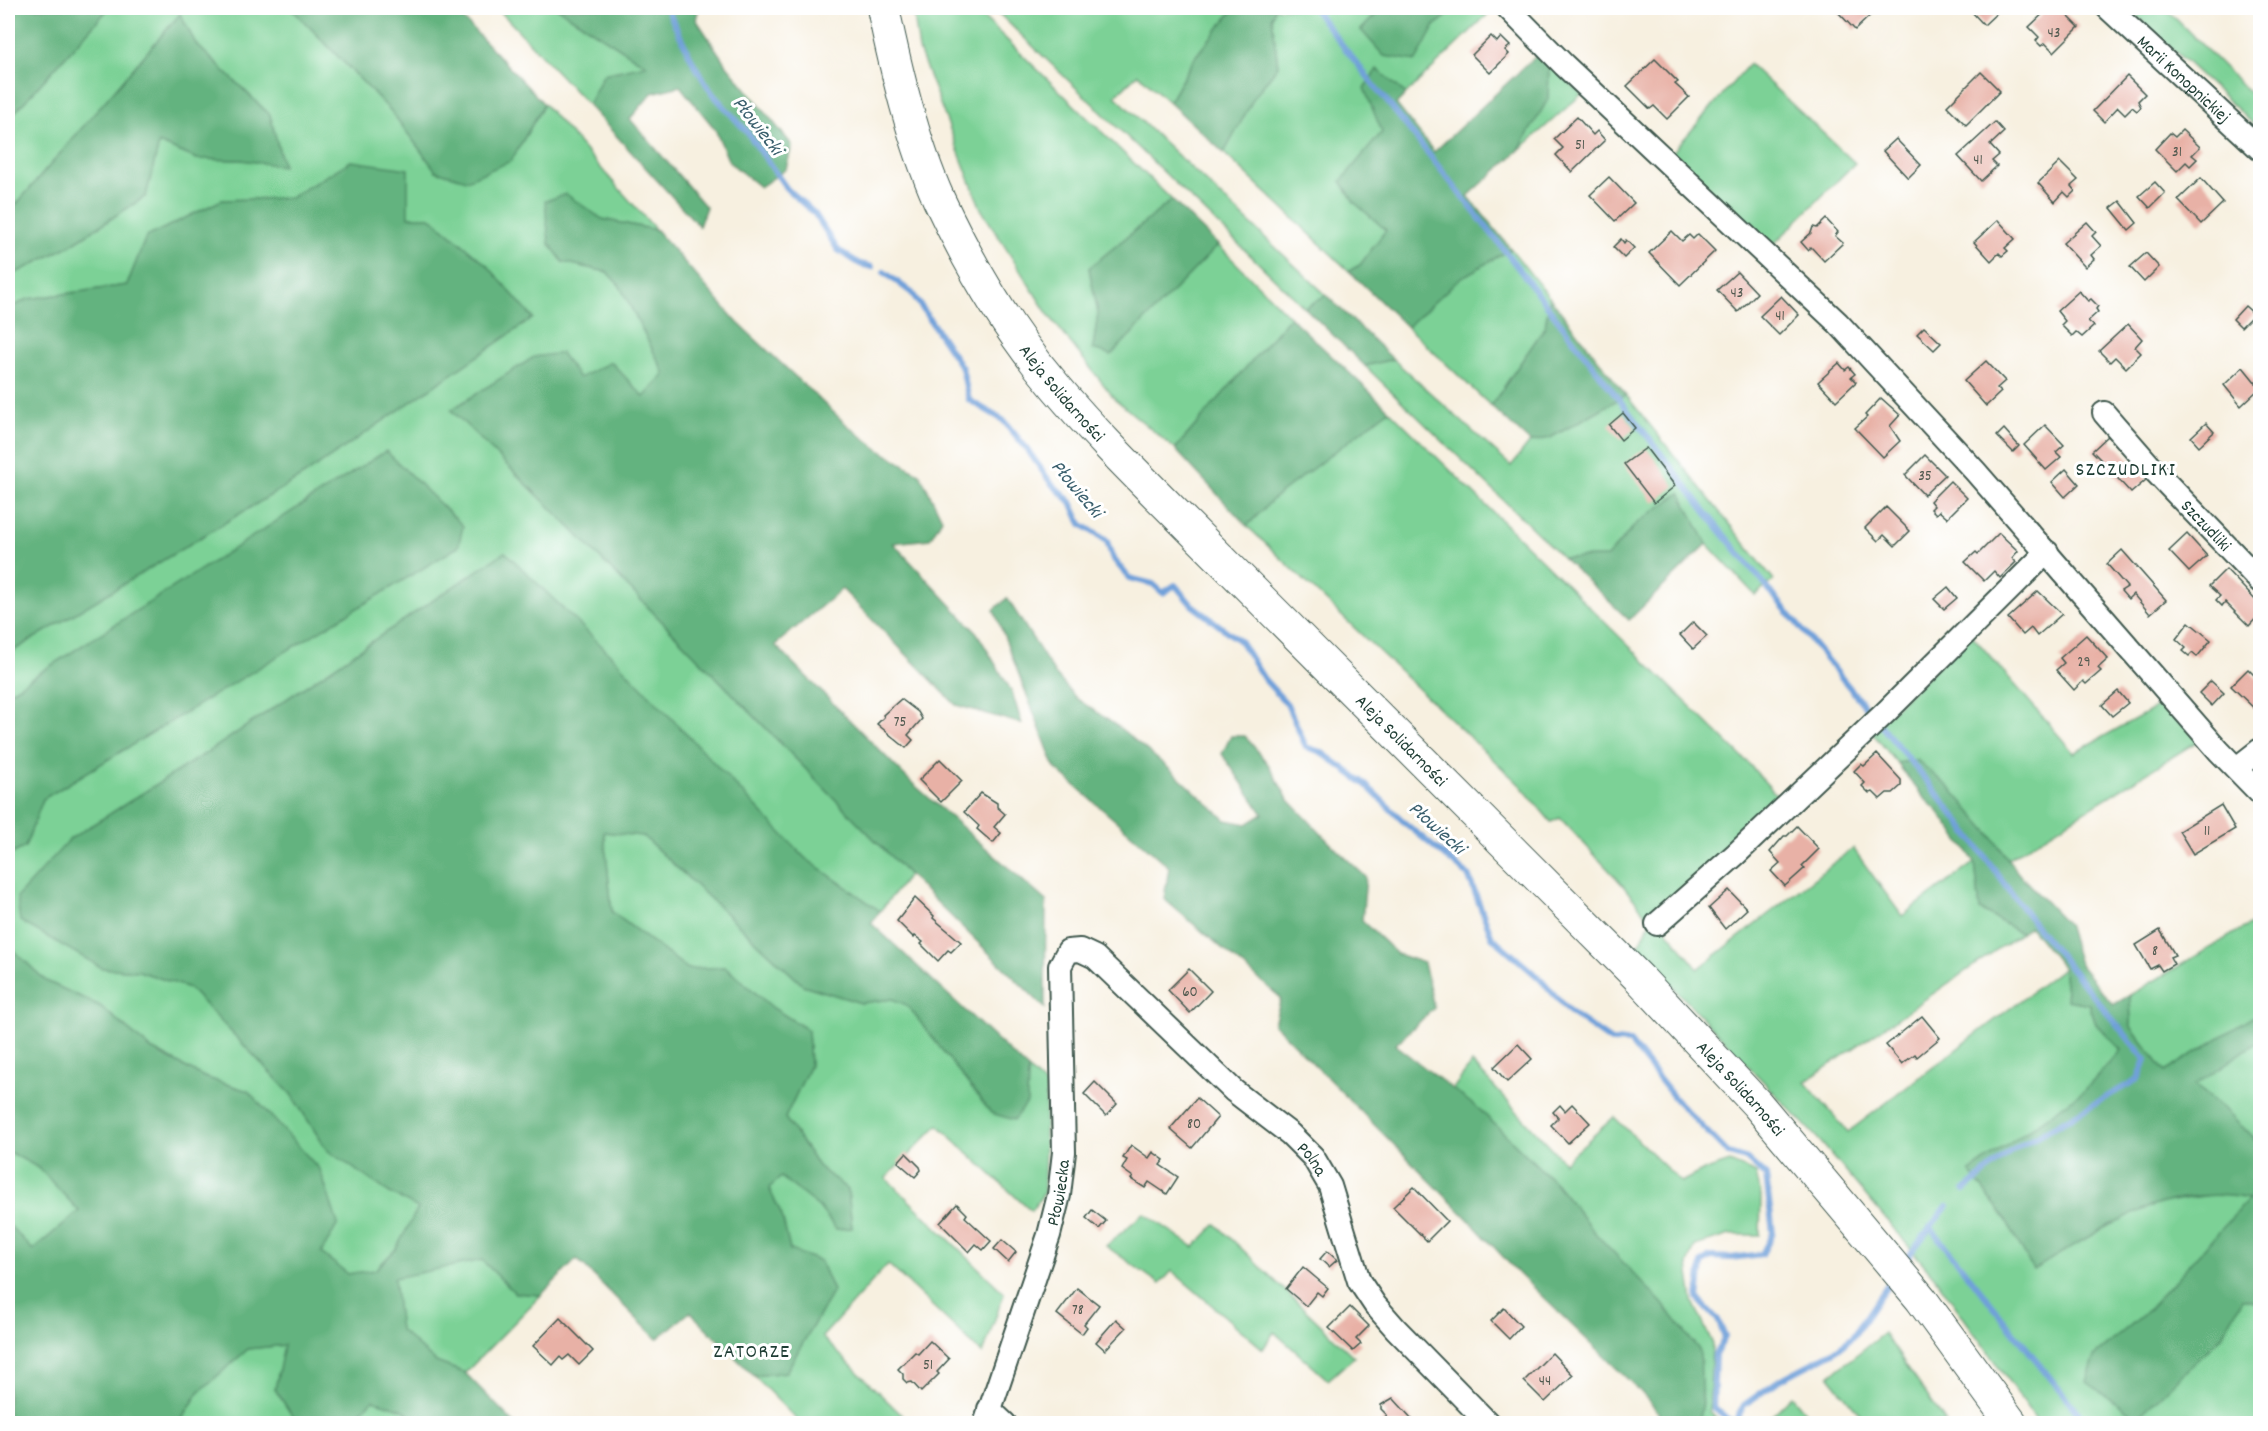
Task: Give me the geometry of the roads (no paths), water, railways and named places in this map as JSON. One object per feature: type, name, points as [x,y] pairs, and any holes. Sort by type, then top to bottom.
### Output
[{"type":"main road","name":"Aleja Solidarności","points":[[883,8],[912,125],[939,199],[980,278],[1014,332],[1053,385],[1146,485],[1640,979],[1757,1104],[1921,1299],[2012,1424]]},
{"type":"street","points":[[1508,8],[1564,65],[1830,315],[1920,410],[2047,552],[2219,751],[2260,793]]},
{"type":"street","name":"Marii Konopnickiej","points":[[2108,8],[2260,149]]},
{"type":"street","name":"Szczudliki","points":[[2104,413],[2151,467],[2260,581]]},
{"type":"street","points":[[1657,924],[1736,854],[1886,712],[2047,552]]},
{"type":"street","points":[[2237,768],[2260,750]]},
{"type":"street","name":"Polna","points":[[1068,951],[1080,950],[1095,957],[1234,1091],[1290,1134],[1313,1157],[1330,1186],[1350,1257],[1364,1289],[1396,1329],[1489,1424]]},
{"type":"street","name":"Płowiecka","points":[[993,1419],[1059,1195],[1064,1152],[1060,966],[1068,951]]},
{"type":"waterway","name":"Płowiecki","points":[[669,8],[669,13],[695,66],[712,93],[747,132],[787,189],[815,214],[838,250],[860,264],[872,267]]},
{"type":"waterway","points":[[1313,8],[1495,238],[1715,524],[1952,812],[2032,921],[2146,1060],[2138,1079],[2011,1151],[1965,1190]]},
{"type":"waterway","name":"Płowiecki","points":[[884,272],[912,293],[962,368],[969,400],[1003,420],[1051,483],[1071,502],[1081,524],[1107,541],[1112,557],[1129,578],[1153,584],[1163,593],[1175,585],[1192,605],[1241,642],[1264,679],[1287,704],[1306,747],[1321,752],[1365,784],[1406,824],[1468,875],[1492,937],[1539,978],[1571,1013],[1611,1041],[1630,1042],[1676,1100],[1729,1154],[1748,1160],[1766,1176],[1773,1233],[1762,1254],[1731,1258],[1710,1257],[1702,1263],[1698,1299],[1718,1320],[1725,1337],[1715,1355],[1713,1408],[1736,1424]]},
{"type":"waterway","points":[[1903,1263],[1947,1206]]},
{"type":"waterway","points":[[1930,1227],[2087,1424]]},
{"type":"waterway","points":[[1735,1422],[1744,1405],[1778,1381],[1833,1352],[1852,1338],[1892,1279]]},
{"type":"district","name":"SZCZUDLIKI","points":[[2126,468]]},
{"type":"district","name":"ZATORZE","points":[[752,1350]]}]
